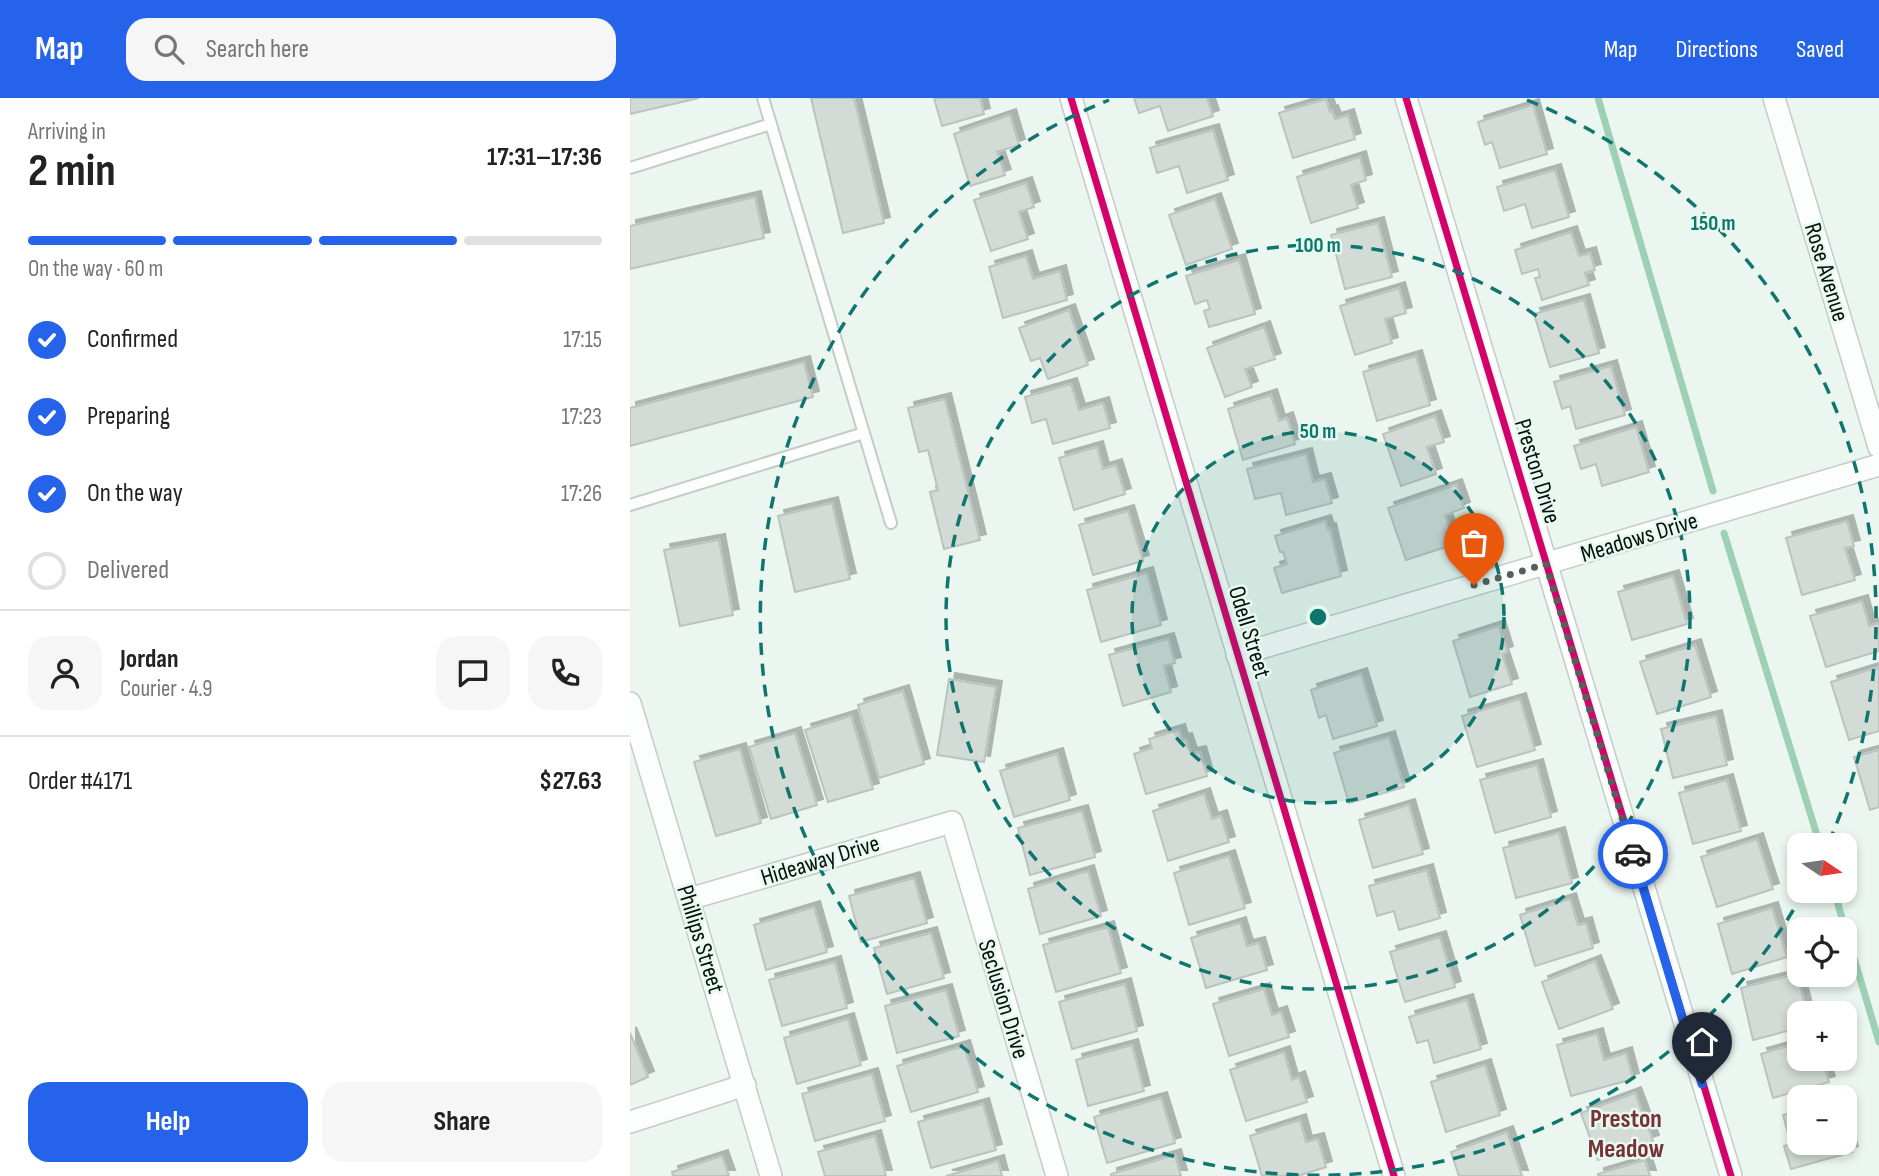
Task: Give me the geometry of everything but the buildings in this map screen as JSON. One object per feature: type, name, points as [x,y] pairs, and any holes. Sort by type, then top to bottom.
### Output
[{"type":"street","name":"Odell Street","points":[[1071,98],[1394,1176]]},
{"type":"street","name":"Preston Drive","points":[[1406,98],[1731,1176]]},
{"type":"street","name":"Rose Avenue","points":[[1774,98],[1879,447]]},
{"type":"street","name":"Meadows Drive","points":[[1237,655],[1879,465]]},
{"type":"street","name":"Phillips Street","points":[[630,703],[771,1176]]},
{"type":"street","name":"Hideaway Drive","points":[[689,899],[952,822]]},
{"type":"street","name":"Seclusion Drive","points":[[952,822],[1057,1176]]},
{"type":"street","points":[[630,1122],[744,1085]]},
{"type":"lane","points":[[763,98],[891,523]]},
{"type":"lane","points":[[630,168],[771,124]]},
{"type":"lane","points":[[630,505],[864,433]]},
{"type":"waterway","points":[[1598,98],[1713,491]]},
{"type":"waterway","points":[[1724,533],[1816,833]]},
{"type":"waterway","points":[[1838,903],[1879,1042]]},
{"type":"cycle path","points":[[1071,98],[1394,1176]]},
{"type":"cycle path","points":[[1406,98],[1731,1176]]},
{"type":"way so far","points":[[1474,585],[1546,564],[1633,854]]},
{"type":"district","name":"Preston Meadow","points":[[1626,1133]]},
{"type":"route","points":[[1633,854],[1702,1084]]}]
